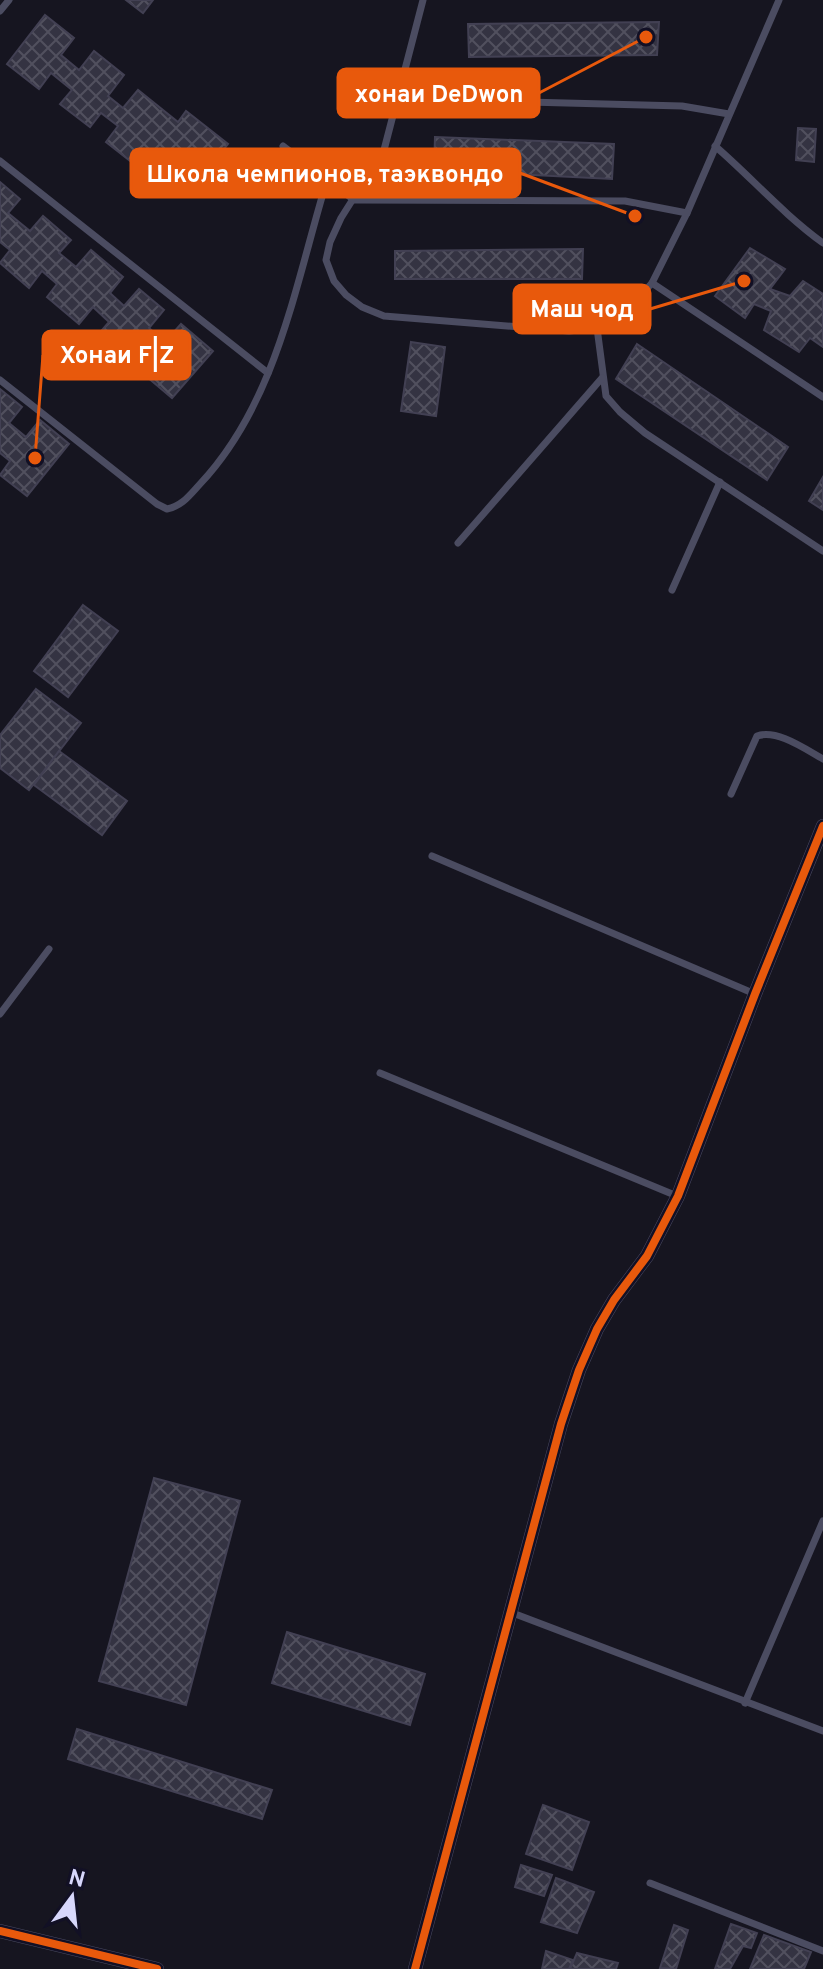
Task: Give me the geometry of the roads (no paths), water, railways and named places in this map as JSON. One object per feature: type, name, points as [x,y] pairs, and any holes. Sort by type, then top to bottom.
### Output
[{"type":"street","points":[[415,1969],[561,1424],[579,1370],[597,1329],[647,1256],[678,1196],[823,826]]},
{"type":"street","points":[[0,1931],[132,1966],[157,1969]]},
{"type":"lane","points":[[0,11],[9,0]]},
{"type":"lane","points":[[423,0],[384,150],[341,218],[330,242],[326,260],[334,281],[362,307],[384,316],[569,331],[597,328],[620,318],[652,283],[687,213],[779,0]]},
{"type":"lane","points":[[452,100],[682,106],[729,114]]},
{"type":"lane","points":[[283,146],[354,200],[625,201],[687,213]]},
{"type":"lane","points":[[715,146],[754,180],[778,207],[823,243]]},
{"type":"lane","points":[[0,161],[268,373]]},
{"type":"lane","points":[[0,380],[167,509],[179,506],[242,430],[268,373],[327,180]]},
{"type":"lane","points":[[652,283],[823,397]]},
{"type":"lane","points":[[597,328],[606,396],[620,412],[645,433],[823,551]]},
{"type":"lane","points":[[458,543],[602,378]]},
{"type":"lane","points":[[672,590],[720,482]]},
{"type":"lane","points":[[731,794],[757,736],[765,733],[782,738],[823,759]]},
{"type":"lane","points":[[432,856],[755,994]]},
{"type":"lane","points":[[0,1014],[49,949]]},
{"type":"lane","points":[[380,1073],[678,1196]]},
{"type":"lane","points":[[745,1703],[823,1521]]},
{"type":"lane","points":[[510,1612],[823,1731]]},
{"type":"lane","points":[[650,1883],[823,1951]]},
{"type":"place","name":"хонаи DeDwon","points":[[646,37]]},
{"type":"place","name":"Школа чемпионов, таэквондо","points":[[635,216]]},
{"type":"place","name":"Маш чод","points":[[744,281]]},
{"type":"place","name":"Хонаи F|Z","points":[[35,458]]}]
